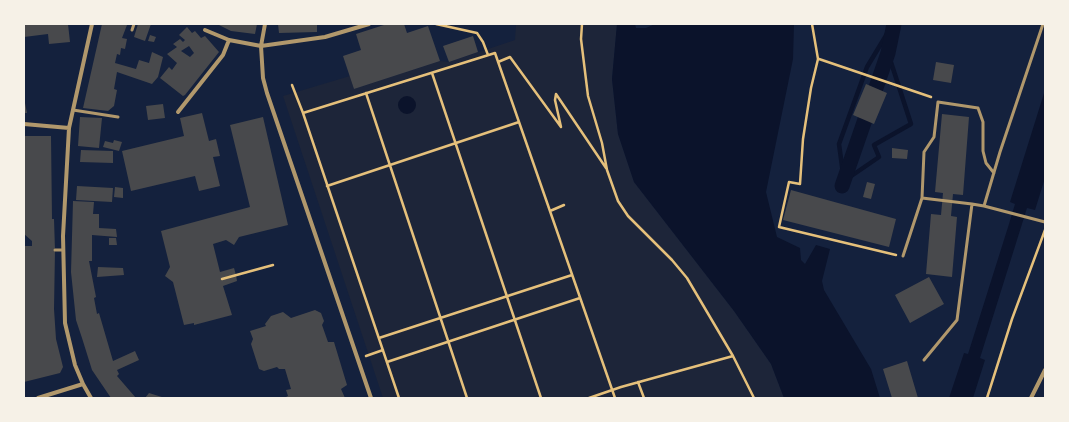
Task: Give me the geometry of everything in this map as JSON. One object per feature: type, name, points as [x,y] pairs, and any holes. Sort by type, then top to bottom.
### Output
[{"type":"street","points":[[91,398],[83,384],[69,343],[65,323],[63,250],[69,128],[92,24]]},
{"type":"street","points":[[265,24],[261,46],[263,78],[267,93],[371,398]]},
{"type":"street","points":[[205,30],[229,40],[261,46],[325,37],[369,24]]},
{"type":"street","points":[[178,112],[223,55],[229,40]]},
{"type":"street","points":[[24,124],[69,128]]},
{"type":"street","points":[[1031,398],[1045,370]]},
{"type":"street","points":[[38,398],[83,384]]},
{"type":"lane","points":[[132,30],[134,24]]},
{"type":"lane","points":[[984,206],[1042,24]]},
{"type":"lane","points":[[903,256],[922,198],[924,152],[934,137],[938,102],[978,108],[983,122],[983,151],[986,163],[994,173]]},
{"type":"lane","points":[[73,110],[118,117]]},
{"type":"lane","points":[[922,198],[984,206],[1045,222]]},
{"type":"lane","points":[[924,360],[957,320],[972,204]]},
{"type":"lane","points":[[55,250],[63,250]]},
{"type":"path","points":[[436,24],[477,33],[483,42],[488,55]]},
{"type":"path","points":[[582,24],[581,39],[588,96],[602,143],[607,170],[618,201],[628,216],[672,260],[687,278],[733,356],[754,398]]},
{"type":"path","points":[[812,24],[818,59],[811,88],[800,184],[789,182],[779,227],[903,256]]},
{"type":"path","points":[[303,113],[495,54],[615,398]]},
{"type":"path","points":[[498,62],[510,57],[561,127],[555,100],[556,94],[607,170]]},
{"type":"path","points":[[818,59],[925,94],[938,102]]},
{"type":"path","points":[[432,73],[540,398]]},
{"type":"path","points":[[292,85],[328,186],[399,398]]},
{"type":"path","points":[[366,93],[467,398]]},
{"type":"path","points":[[328,186],[519,122]]},
{"type":"path","points":[[550,210],[564,205]]},
{"type":"path","points":[[987,398],[1012,319],[1045,230]]},
{"type":"path","points":[[222,279],[273,265]]},
{"type":"path","points":[[379,338],[572,274]]},
{"type":"path","points":[[387,362],[580,298]]},
{"type":"path","points":[[358,358],[383,350]]},
{"type":"path","points":[[590,398],[638,382],[733,356]]},
{"type":"path","points":[[638,382],[644,398]]},
{"type":"shaded area","points":[[516,24],[617,24],[612,79],[618,134],[634,182],[734,311],[771,364],[784,398],[383,398],[283,96],[350,76],[354,89],[440,61],[449,62],[515,40]]},
{"type":"shaded area","points":[[617,24],[635,24],[636,28],[646,28],[655,24],[794,24],[793,59],[766,192],[777,237],[800,248],[801,260],[805,264],[816,245],[830,249],[822,281],[824,290],[871,369],[880,398],[784,398],[771,364],[734,311],[634,182],[618,134],[612,79]]},
{"type":"shaded area","points":[[1045,90],[1045,178],[1035,210],[1027,208],[980,358],[985,360],[973,398],[949,398],[964,353],[968,354],[1009,224],[1015,204],[1010,202]]},
{"type":"shaded area","points":[[407,96],[413,99],[416,105],[413,111],[407,114],[401,111],[398,105],[401,99]]},
{"type":"building","points":[[24,24],[68,24],[70,42],[49,44],[48,34],[24,37]]},
{"type":"building","points":[[102,24],[127,25],[122,38],[127,39],[125,49],[121,48],[120,55],[117,54],[115,63],[136,69],[139,60],[149,63],[152,52],[163,57],[158,77],[152,84],[117,72],[114,89],[117,90],[114,106],[108,111],[83,108]]},
{"type":"building","points":[[138,24],[151,24],[145,41],[134,37]]},
{"type":"building","points":[[217,24],[257,24],[255,34],[231,31]]},
{"type":"building","points":[[278,24],[317,24],[317,32],[279,33]]},
{"type":"building","points":[[387,24],[404,24],[407,33],[428,26],[440,61],[354,89],[343,56],[361,50],[356,34]]},
{"type":"building","points":[[187,27],[192,33],[195,31],[201,38],[205,36],[219,52],[183,96],[160,78],[169,67],[172,70],[177,63],[167,54],[177,47],[173,44],[180,39],[183,42],[185,40],[179,35]],"holes":[[[189,46],[194,53],[190,57],[181,51]]]},
{"type":"building","points":[[150,35],[156,37],[154,42],[148,41]]},
{"type":"building","points":[[473,36],[478,52],[449,62],[443,46]]},
{"type":"building","points":[[936,62],[954,65],[951,83],[933,80]]},
{"type":"building","points":[[866,84],[887,93],[874,124],[853,115]]},
{"type":"building","points":[[25,103],[27,113],[24,113]]},
{"type":"building","points":[[163,104],[165,118],[148,120],[146,106]]},
{"type":"building","points":[[202,113],[209,141],[216,139],[220,156],[213,157],[220,186],[199,191],[195,176],[131,191],[122,151],[184,136],[180,118]]},
{"type":"building","points":[[942,114],[969,117],[963,195],[953,194],[951,216],[957,217],[952,277],[926,274],[931,214],[941,215],[943,193],[935,192]]},
{"type":"building","points":[[80,117],[102,118],[99,148],[78,146]]},
{"type":"building","points":[[263,117],[288,225],[239,237],[234,245],[226,240],[213,244],[220,272],[234,268],[236,275],[237,281],[223,286],[232,315],[194,325],[194,323],[184,325],[173,282],[165,276],[170,267],[161,231],[250,207],[230,125]]},
{"type":"building","points":[[24,136],[51,136],[52,219],[54,219],[55,250],[54,309],[56,339],[63,367],[60,373],[24,382],[24,246],[32,246],[32,241],[24,234]]},
{"type":"building","points":[[114,140],[122,142],[119,151],[103,147],[105,141],[113,143]]},
{"type":"building","points":[[892,148],[908,150],[907,159],[892,158]]},
{"type":"building","points":[[81,150],[113,151],[113,163],[80,162]]},
{"type":"building","points":[[867,182],[875,184],[871,199],[863,197]]},
{"type":"building","points":[[77,186],[113,188],[112,202],[76,200]]},
{"type":"building","points":[[115,187],[123,188],[123,198],[114,197]]},
{"type":"building","points":[[791,190],[896,219],[889,247],[783,220]]},
{"type":"building","points":[[73,201],[94,202],[93,214],[99,214],[99,228],[116,229],[117,237],[92,235],[92,261],[89,261],[96,297],[94,298],[97,314],[99,313],[113,361],[135,351],[139,360],[117,370],[119,374],[117,376],[136,398],[111,398],[92,370],[76,320],[71,272]]},
{"type":"building","points":[[109,238],[116,238],[117,245],[109,245]]},
{"type":"building","points":[[98,267],[123,268],[124,275],[97,277]]},
{"type":"building","points":[[929,277],[944,304],[910,323],[895,295]]},
{"type":"building","points":[[315,310],[321,313],[324,321],[322,325],[328,342],[334,342],[347,385],[341,389],[345,398],[284,398],[288,396],[286,390],[291,389],[285,369],[279,369],[277,367],[264,371],[259,369],[251,344],[253,339],[250,331],[266,326],[265,324],[271,316],[283,312],[291,318]]},
{"type":"building","points":[[907,361],[918,398],[892,398],[883,369]]},
{"type":"building","points":[[149,393],[165,398],[145,398]]},
{"type":"waterway","points":[[888,53],[911,124],[874,145],[879,157],[844,181],[839,144],[867,67],[893,24]]},
{"type":"waterway","points":[[842,186],[888,53],[894,24]]}]
